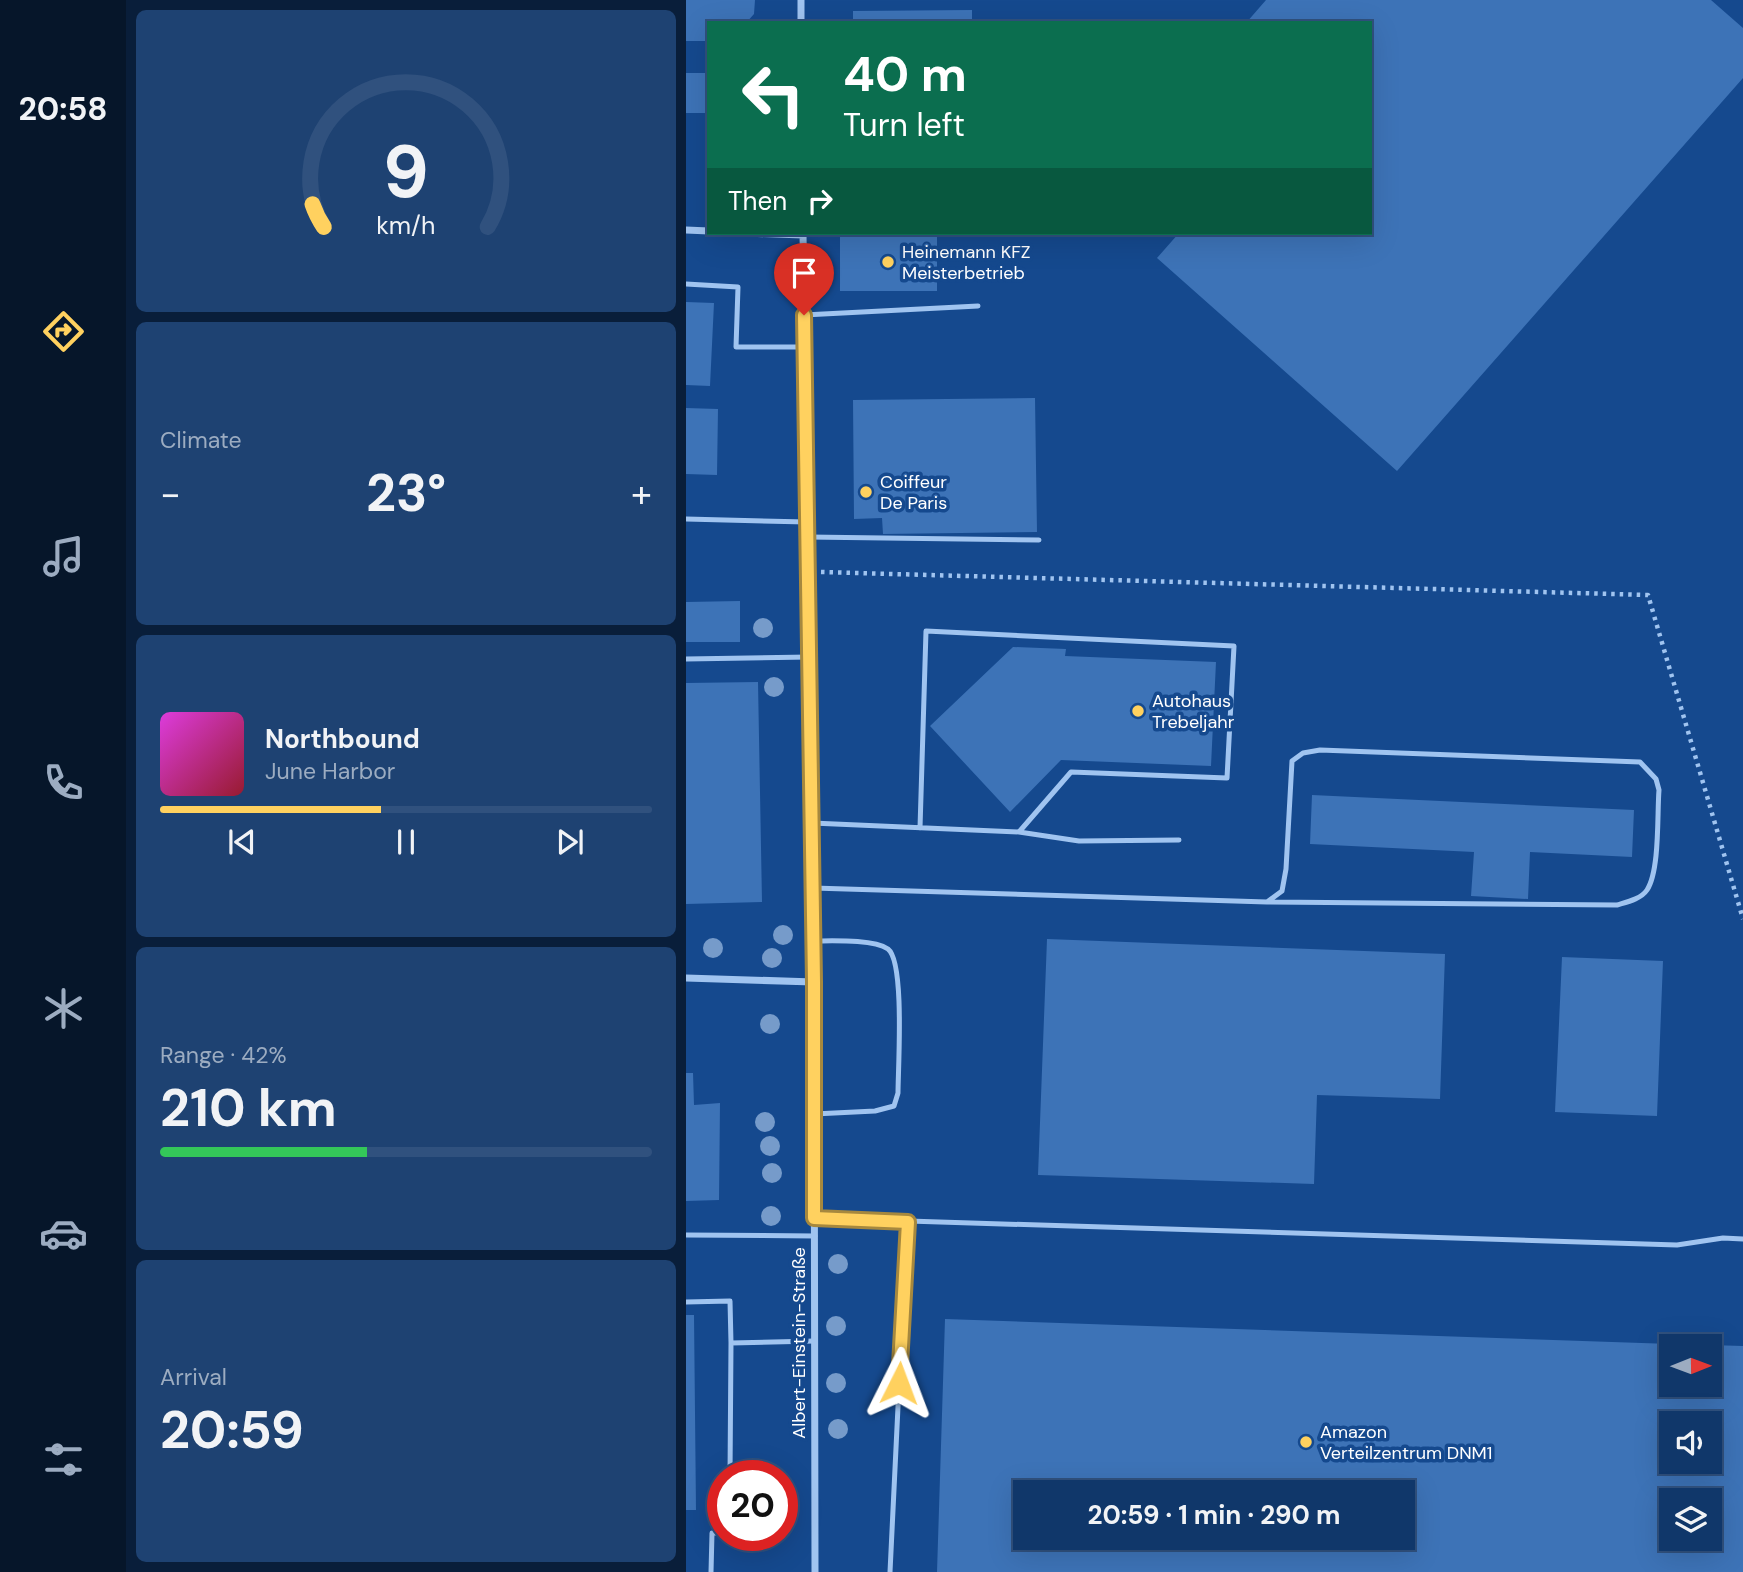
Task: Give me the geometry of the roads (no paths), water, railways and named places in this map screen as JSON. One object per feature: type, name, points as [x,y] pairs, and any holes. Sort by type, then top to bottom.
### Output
[{"type":"street","points":[[800,0],[801,21]]},
{"type":"street","points":[[686,230],[707,231]]},
{"type":"street","name":"Albert-Einstein-Straße","points":[[803,235],[814,941],[816,1572]]},
{"type":"street","points":[[686,978],[814,982]]},
{"type":"lane","points":[[686,284],[738,287],[736,347],[805,347]]},
{"type":"lane","points":[[804,315],[978,306]]},
{"type":"lane","points":[[686,519],[807,522]]},
{"type":"lane","points":[[808,537],[1039,540]]},
{"type":"lane","points":[[919,828],[926,631],[1234,646],[1227,778],[1071,772],[1018,832]]},
{"type":"lane","points":[[686,659],[809,657]]},
{"type":"lane","points":[[813,888],[1267,902],[1618,905],[1636,899],[1646,891],[1653,875],[1659,790],[1656,779],[1640,762],[1320,750],[1303,753],[1292,761],[1286,869],[1282,891],[1267,902]]},
{"type":"lane","points":[[812,824],[1018,832],[1079,841],[1179,840]]},
{"type":"lane","points":[[814,941],[863,943],[888,950],[894,958],[898,979],[898,1093],[894,1106],[875,1111],[814,1114]]},
{"type":"lane","points":[[814,1218],[1677,1245],[1723,1238],[1743,1239]]},
{"type":"lane","points":[[890,1572],[908,1222]]},
{"type":"lane","points":[[686,1235],[815,1237]]},
{"type":"lane","points":[[686,1302],[730,1301],[730,1460]]},
{"type":"lane","points":[[731,1343],[815,1341]]},
{"type":"lane","points":[[711,1572],[712,1551]]},
{"type":"place","name":"Heinemann KFZ Meisterbetrieb","points":[[888,262]]},
{"type":"place","name":"Coiffeur De Paris","points":[[866,492]]},
{"type":"place","name":"Autohaus Trebeljahr","points":[[1138,711]]},
{"type":"place","name":"Amazon Verteilzentrum DNM1","points":[[1306,1442]]}]
